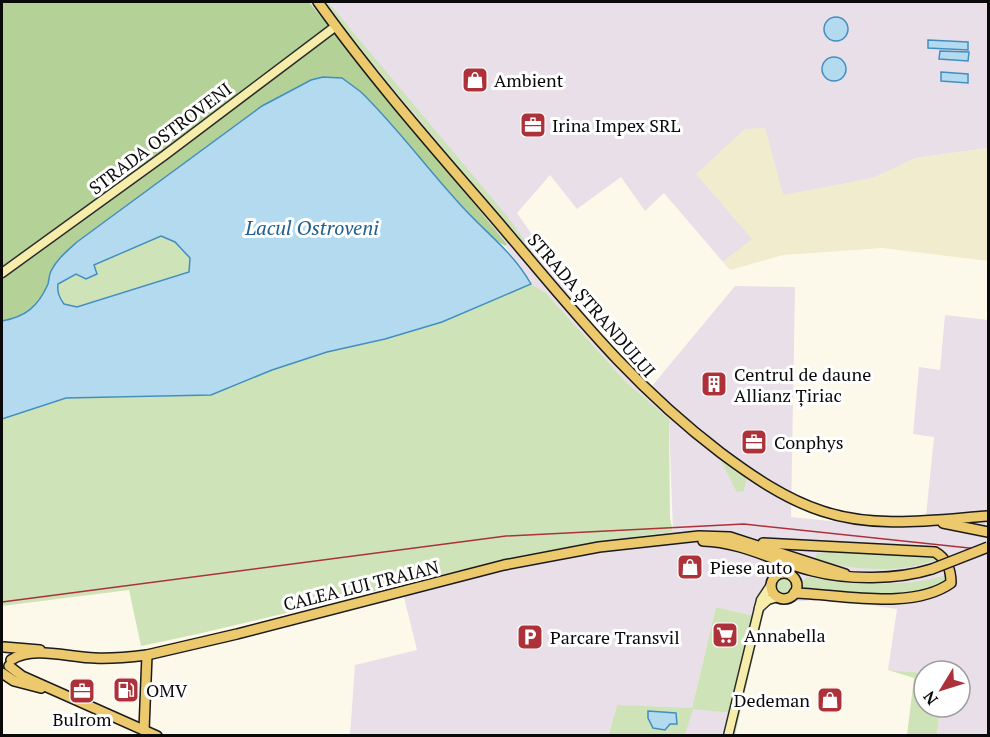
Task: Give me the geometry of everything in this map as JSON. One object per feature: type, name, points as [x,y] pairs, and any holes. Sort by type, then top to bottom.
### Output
[{"type":"main road","name":"STRADA ȘTRANDULUI","points":[[318,2],[574,315],[630,375],[686,426],[766,484],[811,507],[860,519],[932,521],[988,516]]},
{"type":"main road","points":[[932,521],[988,532]]},
{"type":"main road","name":"CALEA LUI TRAIAN","points":[[6,668],[23,655],[51,654],[95,658],[147,655],[546,556],[599,547],[716,535],[752,542],[811,567]]},
{"type":"main road","name":"CALEA LUI TRAIAN","points":[[681,540],[726,543],[844,574],[893,577],[932,569],[988,547]]},
{"type":"main road","points":[[752,542],[935,552],[946,562],[951,583],[925,596],[904,598],[794,593],[785,598],[778,597],[771,564],[762,553]]},
{"type":"main road","points":[[794,593],[796,581],[811,567],[808,555],[813,546]]},
{"type":"main road","points":[[773,581],[786,573],[796,581]]},
{"type":"main road","points":[[3,647],[10,653],[6,668],[157,735]]},
{"type":"main road","name":"CALEA LUI TRAIAN","points":[[3,647],[38,650],[51,654]]},
{"type":"main road","points":[[144,730],[147,655]]},
{"type":"street","name":"STRADA OSTROVENI","points":[[2,273],[165,155],[336,26]]},
{"type":"street","points":[[729,735],[763,595],[773,581]]},
{"type":"street","points":[[759,609],[768,600],[778,597]]},
{"type":"shaded area","points":[[309,2],[988,2],[988,148],[916,158],[873,178],[783,196],[765,129],[752,240],[723,262],[664,193],[645,211],[621,177],[577,209],[550,175],[517,213],[560,275],[574,301],[619,355],[652,386],[735,286],[795,287],[791,517],[850,523],[856,515],[926,516],[934,437],[913,434],[919,367],[940,370],[945,315],[988,320],[988,735],[937,735],[939,719],[972,719],[972,659],[912,659],[912,672],[888,670],[897,609],[826,599],[769,604],[762,618],[716,607],[692,708],[730,713],[725,735],[685,735],[692,709],[617,705],[608,735],[350,735],[355,665],[417,650],[401,585],[593,542],[673,532],[669,420],[627,383],[546,293],[531,284],[505,246],[507,244]]},
{"type":"shaded area","points":[[765,128],[783,195],[873,178],[916,158],[988,148],[988,261],[882,248],[783,255],[730,270],[723,262],[752,239],[696,174],[745,129]]},
{"type":"green space","points":[[2,2],[309,2],[507,244],[505,246],[487,234],[361,92],[342,78],[323,77],[262,106],[77,242],[53,267],[48,284],[35,305],[24,314],[2,321]]},
{"type":"green space","points":[[322,2],[328,2],[511,221],[551,279],[436,140]]},
{"type":"green space","points":[[161,236],[175,242],[190,258],[189,272],[77,307],[64,304],[58,292],[58,283],[64,278],[74,275],[85,277],[94,266]]},
{"type":"green space","points":[[531,284],[546,293],[627,383],[669,419],[670,518],[673,532],[605,541],[472,568],[141,646],[129,590],[2,606],[2,419],[66,398],[160,397],[272,370],[327,352],[385,339],[442,322]]},
{"type":"green space","points":[[719,456],[747,476],[744,491],[737,492]]},
{"type":"green space","points":[[849,551],[933,555],[939,559],[909,567],[878,569],[832,564],[817,561],[815,558],[817,553]]},
{"type":"green space","points":[[947,575],[948,580],[926,592],[889,595],[812,591],[805,590],[801,583],[807,577],[877,584],[912,582]]},
{"type":"green space","points":[[784,576],[790,579],[793,585],[790,591],[784,594],[778,591],[775,585],[778,579]]},
{"type":"green space","points":[[716,607],[762,618],[735,735],[725,735],[730,713],[693,709],[685,735],[608,736],[617,705],[692,708]]},
{"type":"green space","points":[[888,670],[912,672],[912,677]]},
{"type":"green space","points":[[912,694],[912,719],[939,719],[937,735],[907,735]]},
{"type":"water","points":[[836,17],[845,20],[848,29],[845,38],[836,41],[827,38],[824,29],[827,20]]},
{"type":"water","points":[[928,40],[968,42],[968,50],[928,48]]},
{"type":"water","points":[[940,51],[969,52],[968,61],[939,59]]},
{"type":"water","points":[[834,57],[843,60],[846,69],[843,78],[834,81],[825,78],[822,69],[825,60]]},
{"type":"water","points":[[941,72],[968,74],[968,83],[941,81]]},
{"type":"water","name":"Lacul Ostroveni","points":[[323,77],[342,78],[361,92],[468,213],[515,261],[531,284],[442,322],[385,339],[327,352],[272,370],[211,395],[66,398],[2,419],[2,321],[24,314],[35,305],[48,284],[53,267],[62,255],[262,106],[311,80]],"holes":[[[161,236],[175,242],[190,258],[189,272],[77,307],[64,304],[60,297],[58,284],[76,274],[86,279],[97,274],[94,265]]]},
{"type":"water","points":[[648,711],[676,713],[677,724],[670,724],[665,730],[653,728],[648,718]]},
{"type":"railway","points":[[2,602],[506,536],[744,524],[988,550]]},
{"type":"place","name":"Ambient","points":[[475,80]]},
{"type":"place","name":"Irina Impex SRL","points":[[533,125]]},
{"type":"place","name":"Centrul de daune Allianz Țiriac","points":[[714,384]]},
{"type":"place","name":"Conphys","points":[[754,442]]},
{"type":"place","name":"Piese auto","points":[[690,567]]},
{"type":"place","name":"Annabella","points":[[725,635]]},
{"type":"place","name":"Parcare Transvil","points":[[530,637]]},
{"type":"place","name":"OMV","points":[[126,690]]},
{"type":"place","name":"Bulrom","points":[[82,691]]},
{"type":"place","name":"Dedeman","points":[[830,700]]}]
